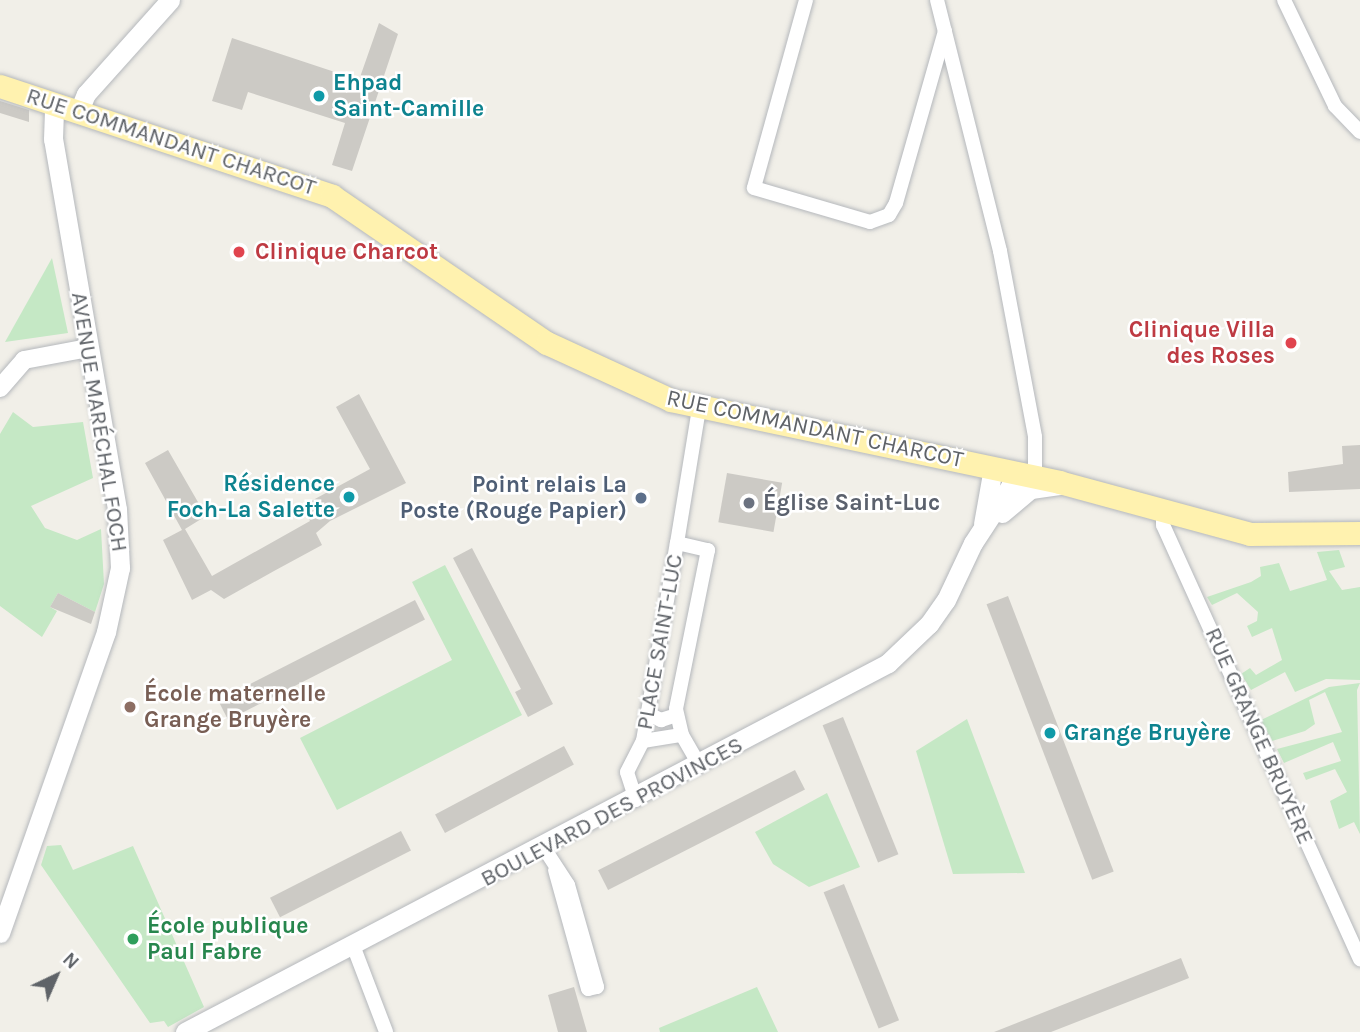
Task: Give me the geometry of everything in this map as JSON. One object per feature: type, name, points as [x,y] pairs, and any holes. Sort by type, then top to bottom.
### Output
[{"type":"main road","points":[[79,111],[86,94],[170,0]]},
{"type":"main road","name":"RUE COMMANDANT CHARCOT","points":[[0,86],[332,196],[547,343],[645,390],[699,408],[1035,477],[1163,514],[1250,534],[1360,533]]},
{"type":"main road","name":"AVENUE MARÉCHAL FOCH","points":[[0,933],[119,584],[117,509],[53,139],[54,103]]},
{"type":"main road","name":"BOULEVARD DES PROVINCES","points":[[185,1032],[700,766],[855,683],[910,646],[946,600],[982,528],[1008,489],[1002,470]]},
{"type":"main road","name":"BOULEVARD DES PROVINCES","points":[[982,528],[1031,489],[1069,485]]},
{"type":"street","points":[[806,0],[754,188],[870,222],[889,215],[896,203],[945,30]]},
{"type":"street","points":[[937,0],[1000,251],[1037,448],[1035,477]]},
{"type":"street","points":[[1283,0],[1332,103],[1360,132]]},
{"type":"street","points":[[0,388],[24,360],[89,348]]},
{"type":"street","name":"PLACE SAINT-LUC","points":[[636,800],[627,772],[643,741],[699,408]]},
{"type":"street","name":"RUE GRANGE BRUYÈRE","points":[[1163,514],[1163,525],[1360,959]]},
{"type":"street","name":"PLACE SAINT-LUC","points":[[677,543],[708,550],[676,715],[682,735],[700,766]]},
{"type":"street","points":[[647,713],[661,720],[676,715]]},
{"type":"street","name":"PLACE SAINT-LUC","points":[[643,741],[682,735]]},
{"type":"street","points":[[544,848],[555,870],[588,989],[597,987],[568,885],[555,870]]},
{"type":"street","points":[[354,947],[386,1032]]},
{"type":"green space","points":[[52,258],[68,333],[5,342]]},
{"type":"green space","points":[[13,412],[33,427],[83,422],[93,478],[31,506],[45,528],[77,540],[101,529],[104,584],[95,612],[58,593],[50,607],[57,611],[42,637],[0,606],[0,434]]},
{"type":"green space","points":[[1339,550],[1345,567],[1329,571],[1342,590],[1360,587],[1360,680],[1326,679],[1295,692],[1285,672],[1251,690],[1241,674],[1250,668],[1256,675],[1282,660],[1272,628],[1252,637],[1247,626],[1257,621],[1258,612],[1237,593],[1212,605],[1207,597],[1251,582],[1261,576],[1260,567],[1279,563],[1290,591],[1327,580],[1317,552]]},
{"type":"green space","points":[[445,565],[522,715],[337,810],[300,738],[452,660],[412,582]]},
{"type":"green space","points":[[1360,683],[1357,690],[1360,834],[1354,822],[1339,829],[1330,801],[1347,792],[1335,769],[1306,780],[1303,773],[1341,761],[1333,742],[1284,763],[1277,749],[1342,732],[1325,692],[1309,700],[1315,724],[1305,731],[1272,741],[1261,720],[1329,687]]},
{"type":"green space","points":[[967,719],[1025,873],[953,874],[916,751]]},
{"type":"green space","points":[[827,793],[860,867],[809,887],[773,864],[755,832]]},
{"type":"green space","name":"École publique Paul Fabre","points":[[61,845],[73,870],[133,846],[204,1007],[168,1027],[164,1021],[150,1023],[41,865],[47,846]]},
{"type":"green space","points":[[757,987],[778,1032],[660,1032],[659,1028]]},
{"type":"building","name":"Ehpad Saint-Camille","points":[[379,23],[398,34],[352,171],[332,165],[345,123],[248,92],[242,110],[212,101],[232,38],[359,80]]},
{"type":"building","points":[[0,101],[29,110],[29,122],[0,113]]},
{"type":"building","name":"Résidence Foch-La Salette","points":[[359,394],[406,483],[330,521],[316,533],[322,545],[224,599],[211,590],[192,600],[163,540],[182,530],[145,463],[168,450],[206,516],[185,529],[212,576],[310,521],[302,506],[370,469],[336,407]]},
{"type":"building","points":[[1360,445],[1360,489],[1289,492],[1288,472],[1343,464],[1342,446]]},
{"type":"building","name":"Église Saint-Luc","points":[[727,473],[782,483],[773,532],[718,522]]},
{"type":"building","points":[[472,548],[553,704],[528,717],[515,692],[521,689],[453,558]]},
{"type":"building","points":[[58,593],[95,612],[91,624],[50,607]]},
{"type":"building","name":"Grange Bruyère","points":[[1008,596],[1114,871],[1092,880],[987,604]]},
{"type":"building","points":[[415,600],[425,620],[228,720],[218,700]]},
{"type":"building","points":[[843,717],[898,854],[878,862],[823,725]]},
{"type":"building","points":[[564,746],[574,765],[445,833],[435,815]]},
{"type":"building","points":[[795,770],[805,790],[608,890],[598,870]]},
{"type":"building","points":[[401,831],[411,851],[280,917],[270,898]]},
{"type":"building","points":[[844,884],[899,1020],[879,1029],[824,892]]},
{"type":"building","points":[[1181,958],[1189,978],[1174,984],[1051,1032],[994,1032]]},
{"type":"building","points":[[574,987],[587,1032],[558,1032],[548,995]]},
{"type":"place","name":"Ehpad Saint-Camille","points":[[319,96]]},
{"type":"place","name":"Clinique Charcot","points":[[239,252]]},
{"type":"place","name":"Clinique Villa des Roses","points":[[1291,343]]},
{"type":"place","name":"Résidence Foch-La Salette","points":[[349,497]]},
{"type":"place","name":"Point relais La Poste (Rouge Papier)","points":[[641,498]]},
{"type":"place","name":"Église Saint-Luc","points":[[749,503]]},
{"type":"place","name":"École maternelle Grange Bruyère","points":[[130,707]]},
{"type":"place","name":"Grange Bruyère","points":[[1050,733]]},
{"type":"place","name":"École publique Paul Fabre","points":[[133,939]]}]
